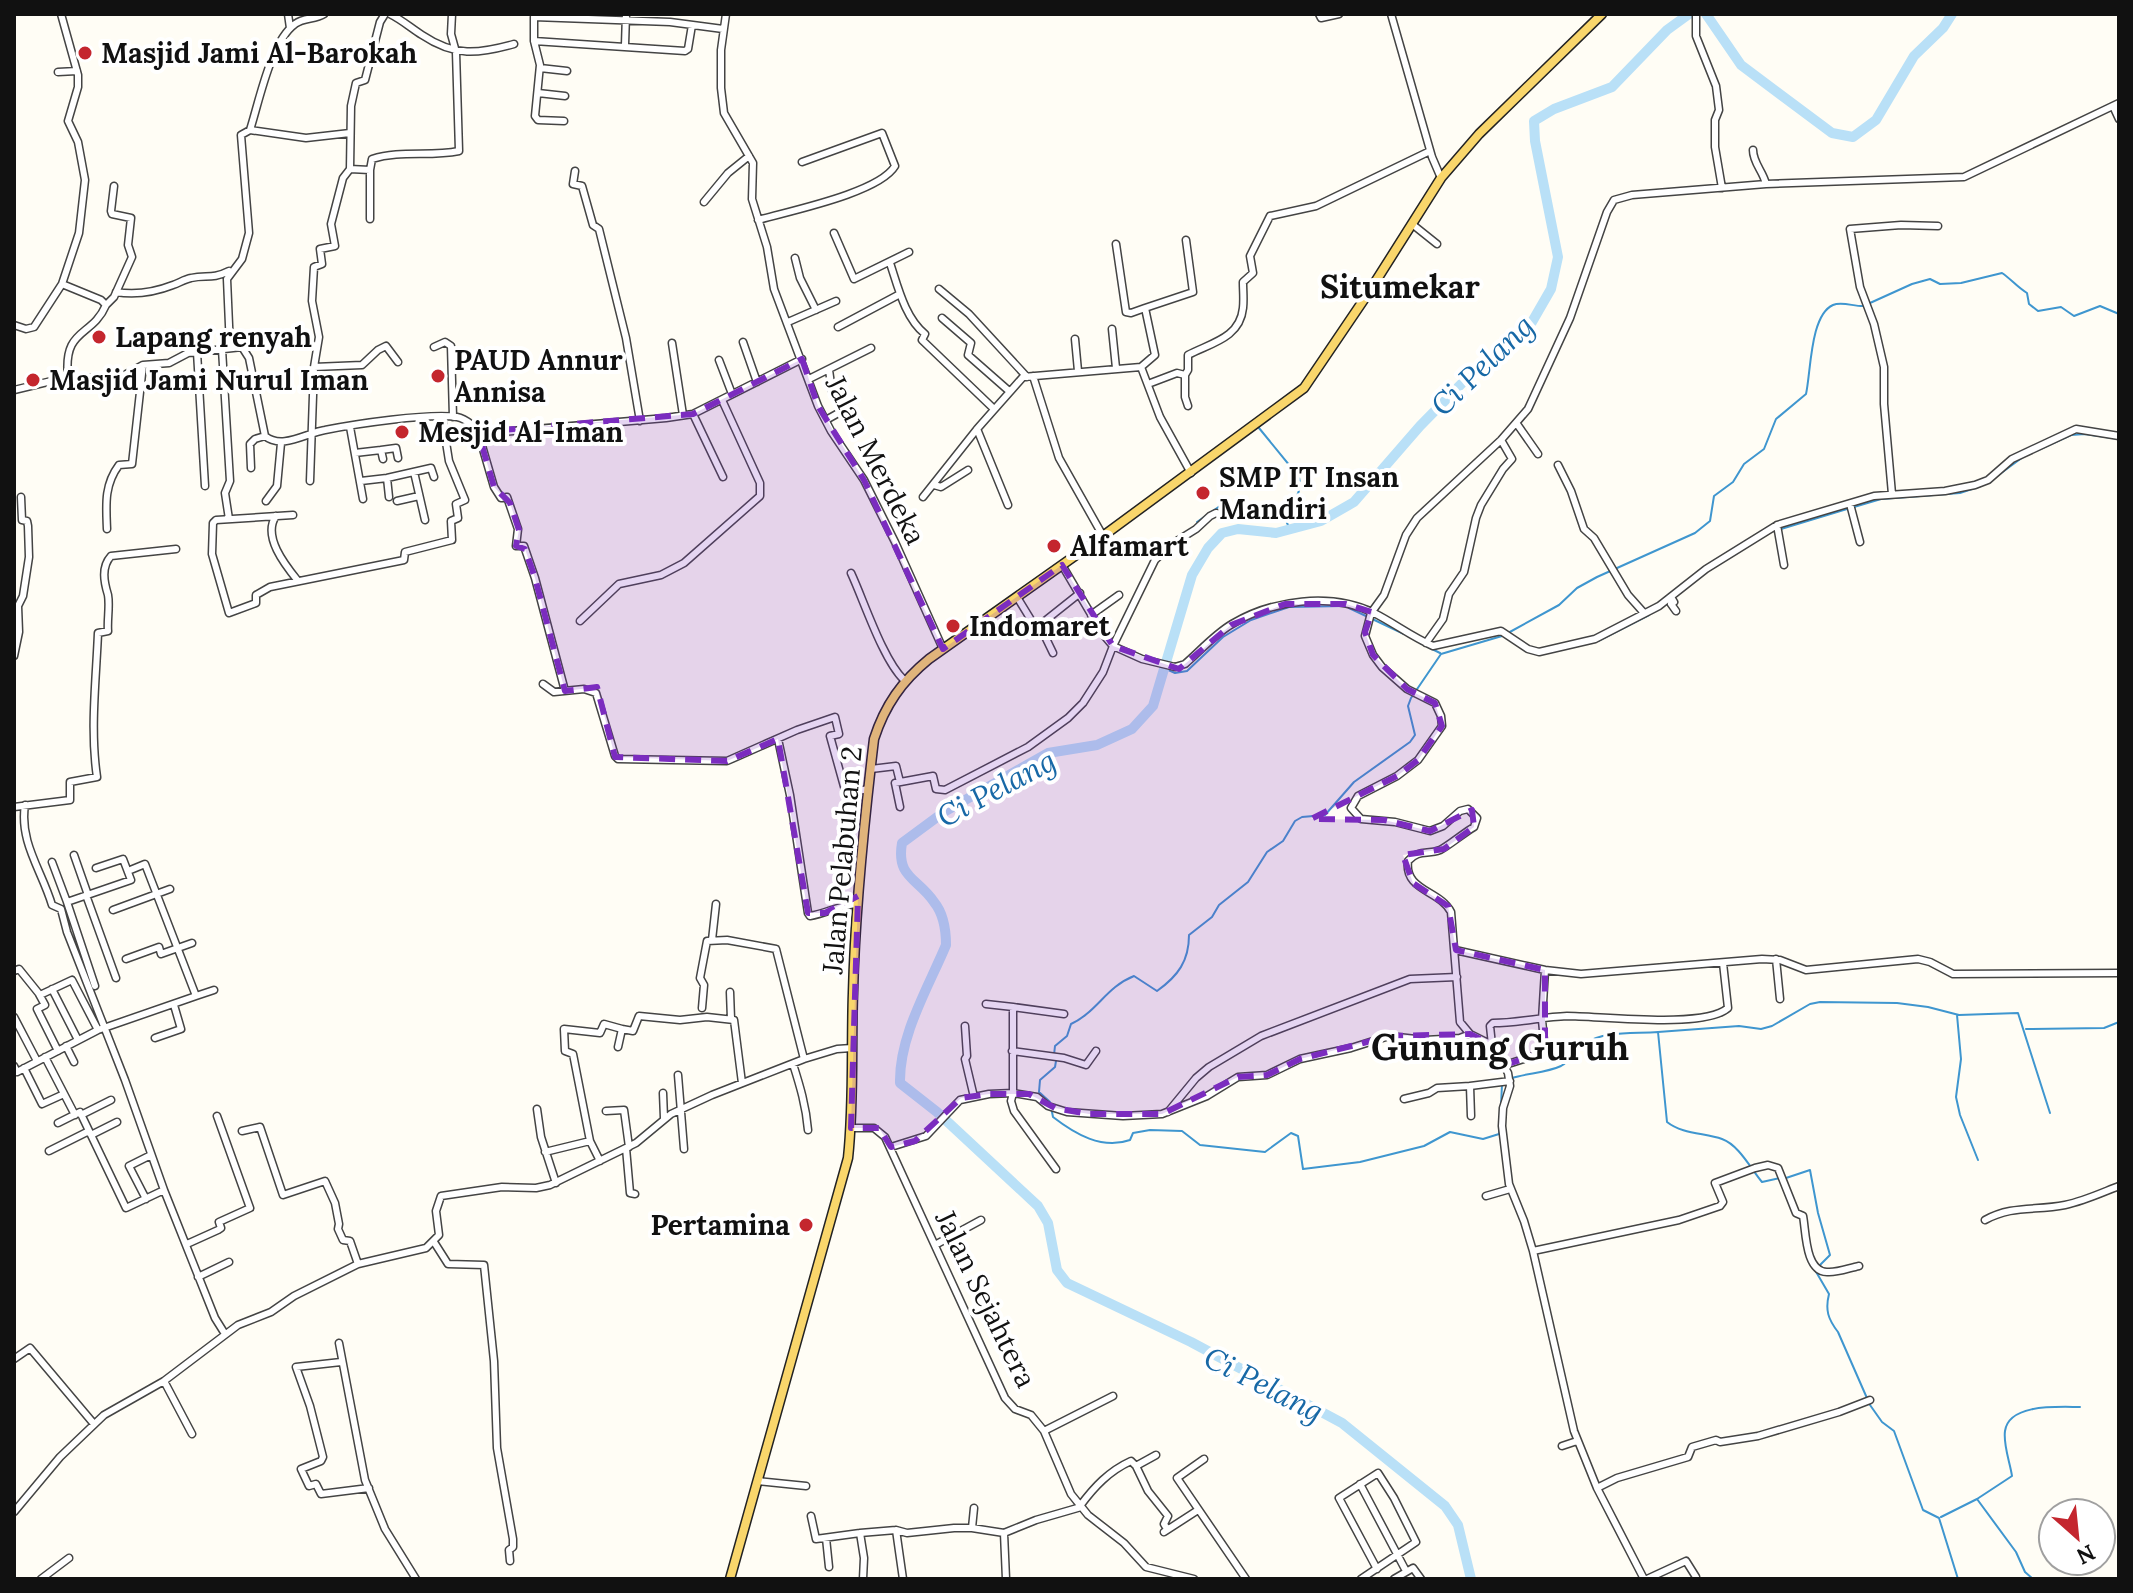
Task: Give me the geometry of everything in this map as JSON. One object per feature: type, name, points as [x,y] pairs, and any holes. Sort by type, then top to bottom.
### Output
[{"type":"main road","name":"Jalan Pelabuhan 2","points":[[730,1579],[846,1166],[851,1128],[858,904],[874,739],[880,721],[904,680],[943,649],[1191,473],[1304,388],[1441,178],[1479,134],[1602,14]]},
{"type":"street","points":[[14,325],[26,329],[34,327],[62,284],[79,233],[85,180],[78,142],[68,121],[78,87],[77,71],[61,14]]},
{"type":"street","points":[[288,14],[290,28]]},
{"type":"street","points":[[250,130],[270,65],[290,28],[296,22],[324,14]]},
{"type":"street","points":[[310,481],[314,367],[319,337],[312,301],[314,267],[322,264],[320,249],[335,246],[331,224],[340,186],[350,169],[351,106],[356,83],[364,81],[380,22],[388,14],[456,52],[472,53],[514,44]]},
{"type":"street","points":[[370,219],[372,159],[394,157],[404,152],[459,151],[452,14]]},
{"type":"street","name":"Jalan Merdeka","points":[[726,14],[721,88],[724,113],[749,156],[754,171],[752,199],[767,247],[774,289],[826,420],[864,480],[943,649]]},
{"type":"street","points":[[1319,14],[1321,18],[1339,14]]},
{"type":"street","points":[[1391,14],[1430,151],[1441,178]]},
{"type":"street","points":[[564,121],[535,118],[540,68],[534,41],[534,15],[650,18],[723,29]]},
{"type":"street","points":[[625,45],[626,17]]},
{"type":"street","points":[[1696,17],[1696,36],[1716,86],[1719,112],[1715,121],[1715,147],[1722,188]]},
{"type":"street","points":[[534,41],[686,51],[692,25]]},
{"type":"street","points":[[540,68],[567,71]]},
{"type":"street","points":[[58,72],[77,71]]},
{"type":"street","points":[[538,93],[565,96]]},
{"type":"street","points":[[1492,1045],[1464,1030],[1458,1018],[1453,919],[1448,906],[1413,883],[1407,866],[1414,854],[1444,849],[1460,834],[1474,827],[1477,818],[1474,812],[1468,809],[1460,811],[1443,826],[1430,831],[1395,822],[1361,819],[1351,808],[1358,796],[1397,776],[1418,760],[1442,726],[1435,703],[1407,689],[1377,660],[1365,636],[1406,535],[1417,518],[1517,424],[1535,397],[1612,202],[1632,195],[1766,184],[1964,177],[2116,105],[2119,119]]},
{"type":"street","points":[[229,519],[225,493],[230,481],[227,279],[242,259],[249,233],[241,138],[244,132],[250,130],[306,138],[350,133]]},
{"type":"street","points":[[758,220],[843,196],[872,183],[895,166],[882,133],[802,162]]},
{"type":"street","points":[[1753,150],[1754,160],[1762,170],[1766,184]]},
{"type":"street","points":[[1188,406],[1185,375],[1188,355],[1223,340],[1238,326],[1243,306],[1243,282],[1253,273],[1250,256],[1270,216],[1316,206],[1430,151]]},
{"type":"street","points":[[704,202],[728,173],[749,156]]},
{"type":"street","points":[[350,169],[370,170]]},
{"type":"street","points":[[575,171],[573,184],[582,186],[593,225],[599,229],[627,346],[640,421]]},
{"type":"street","points":[[68,377],[66,363],[75,337],[103,313],[132,257],[128,245],[132,219],[112,214],[114,186]]},
{"type":"street","points":[[1412,224],[1437,244]]},
{"type":"street","points":[[1886,497],[1884,367],[1874,324],[1860,287],[1850,229],[1888,225],[1938,226]]},
{"type":"street","points":[[834,233],[854,279],[909,252]]},
{"type":"street","points":[[1116,244],[1126,312],[1131,313],[1193,293],[1186,240]]},
{"type":"street","points":[[795,258],[800,278],[816,310]]},
{"type":"street","points":[[890,263],[900,294],[917,328],[925,334],[922,340],[994,409]]},
{"type":"street","points":[[116,292],[133,294],[155,291],[193,277],[208,279],[233,270]]},
{"type":"street","points":[[62,284],[106,305]]},
{"type":"street","points":[[939,289],[969,314],[1030,377],[1059,458],[1103,536]]},
{"type":"street","points":[[838,327],[900,294]]},
{"type":"street","points":[[788,322],[836,301]]},
{"type":"street","points":[[923,497],[1017,383],[1030,377],[1141,367],[1155,355],[1145,308]]},
{"type":"street","points":[[942,318],[971,343],[968,355],[1009,391]]},
{"type":"street","points":[[1112,329],[1116,368]]},
{"type":"street","points":[[1075,339],[1078,371]]},
{"type":"street","points":[[434,347],[445,342],[451,346],[453,417]]},
{"type":"street","points":[[743,342],[757,382]]},
{"type":"street","points":[[672,343],[683,415]]},
{"type":"street","points":[[314,367],[362,365],[386,346],[398,362]]},
{"type":"street","points":[[14,390],[68,377],[117,379],[143,365],[169,363],[197,352],[242,347],[246,351],[265,436]]},
{"type":"street","points":[[809,379],[871,348]]},
{"type":"street","points":[[197,352],[205,486]]},
{"type":"street","points":[[478,432],[640,421],[693,414],[802,359]]},
{"type":"street","points":[[719,360],[732,394]]},
{"type":"street","points":[[107,529],[105,503],[109,483],[118,466],[132,465],[143,365]]},
{"type":"street","points":[[1141,367],[1160,417],[1191,473]]},
{"type":"street","points":[[829,370],[832,391],[842,411]]},
{"type":"street","points":[[1148,384],[1177,373],[1185,375]]},
{"type":"street","points":[[580,621],[619,584],[661,575],[684,563],[760,496],[760,483],[722,400]]},
{"type":"street","points":[[826,420],[851,406]]},
{"type":"street","points":[[693,414],[723,477]]},
{"type":"street","points":[[293,515],[216,520],[213,523],[212,554],[229,613],[256,603],[256,595],[270,587],[404,560],[405,552],[452,540],[451,521],[458,518],[456,504],[465,500],[449,461],[442,417]]},
{"type":"street","points":[[251,468],[250,444],[265,436],[281,443],[310,433],[350,427],[442,417],[467,421],[478,432],[494,487],[501,499],[507,497],[518,528],[516,546],[524,546],[535,578],[565,691]]},
{"type":"street","points":[[1517,424],[1538,454]]},
{"type":"street","points":[[350,427],[363,499]]},
{"type":"street","points":[[977,429],[1008,505]]},
{"type":"street","points":[[1062,565],[1113,646],[1142,659],[1175,667],[1185,664],[1231,625],[1299,601],[1346,604],[1426,643],[1440,646],[1501,631],[1521,646],[1539,652],[1584,645],[1631,625],[1644,613],[1660,608],[1704,574],[1778,527],[1886,497],[1956,493],[1983,482],[2020,458],[2079,429],[2099,438],[2119,436]]},
{"type":"street","points":[[1426,643],[1443,619],[1449,594],[1464,572],[1481,505],[1512,459],[1501,440]]},
{"type":"street","points":[[266,501],[277,486],[281,443]]},
{"type":"street","points":[[355,453],[396,448],[398,458]]},
{"type":"street","points":[[381,450],[383,459]]},
{"type":"street","points":[[1558,465],[1585,532],[1594,538],[1628,595],[1644,613]]},
{"type":"street","points":[[361,481],[432,468],[434,477]]},
{"type":"street","points":[[934,485],[941,487],[968,470]]},
{"type":"street","points":[[414,472],[425,520]]},
{"type":"street","points":[[387,478],[389,497]]},
{"type":"street","points":[[397,501],[419,496]]},
{"type":"street","points":[[14,656],[19,632],[18,606],[23,597],[29,557],[28,526],[27,521],[22,520],[21,497]]},
{"type":"street","points":[[1851,506],[1860,542]]},
{"type":"street","points":[[900,807],[895,783],[933,776],[936,789],[945,790],[1040,739],[1083,703],[1103,672],[1155,560],[1210,516],[1223,515]]},
{"type":"street","points":[[276,516],[270,533],[298,581]]},
{"type":"street","points":[[1778,527],[1784,565]]},
{"type":"street","points":[[15,805],[69,800],[70,782],[97,777],[94,740],[97,635],[108,631],[108,598],[104,587],[107,559],[176,549]]},
{"type":"street","points":[[851,573],[883,644],[904,680]]},
{"type":"street","points":[[1017,597],[1035,627],[1080,593]]},
{"type":"street","points":[[1091,615],[1119,595]]},
{"type":"street","points":[[1672,598],[1671,604],[1676,611]]},
{"type":"street","points":[[1040,626],[1053,653]]},
{"type":"street","points":[[543,684],[554,692],[584,689],[596,693],[618,759],[727,761],[835,717],[839,734],[830,736],[845,790],[849,793],[868,789]]},
{"type":"street","points":[[778,739],[808,913],[810,916],[842,905],[858,904]]},
{"type":"street","points":[[871,769],[896,766],[900,782]]},
{"type":"street","points":[[25,805],[23,817],[29,851],[38,865],[52,905],[62,911],[66,929],[164,1190],[215,1318],[225,1334]]},
{"type":"street","points":[[74,855],[116,978]]},
{"type":"street","points":[[67,902],[131,880],[123,859],[96,868]]},
{"type":"street","points":[[52,862],[95,986]]},
{"type":"street","points":[[128,871],[145,864],[196,996]]},
{"type":"street","points":[[113,910],[170,889]]},
{"type":"street","points":[[712,940],[716,904]]},
{"type":"street","points":[[702,1008],[704,985],[700,975],[707,941],[777,950],[804,1059]]},
{"type":"street","points":[[126,959],[159,947],[161,954],[192,943]]},
{"type":"street","points":[[1455,950],[1545,970],[1581,974],[1776,959],[1806,970],[1918,959],[1953,974],[2119,973]]},
{"type":"street","points":[[1776,959],[1780,999]]},
{"type":"street","points":[[1696,1577],[1686,1561],[1646,1579],[1597,1488],[1577,1441],[1533,1251],[1510,1189],[1502,1126],[1510,1081],[1505,1065],[1492,1045],[1490,1026],[1493,1023],[1567,1016],[1652,1020],[1717,1014],[1728,1008],[1723,963]]},
{"type":"street","points":[[14,971],[19,969],[25,976],[29,974],[45,1005],[37,1009],[58,1051]]},
{"type":"street","points":[[1505,1065],[1544,1054],[1542,1020],[1545,970]]},
{"type":"street","points":[[1168,1113],[1209,1067],[1261,1036],[1410,979],[1457,977]]},
{"type":"street","points":[[40,995],[72,980],[104,1028],[115,1058]]},
{"type":"street","points":[[52,989],[78,1040]]},
{"type":"street","points":[[14,1066],[17,1072],[104,1028],[214,990]]},
{"type":"street","points":[[730,992],[731,1019]]},
{"type":"street","points":[[986,1004],[1064,1014]]},
{"type":"street","points":[[155,1038],[181,1029],[174,1005]]},
{"type":"street","points":[[1013,1007],[1011,1101],[1014,1111],[1056,1169]]},
{"type":"street","points":[[128,1010],[131,1019]]},
{"type":"street","points":[[104,1028],[106,1016]]},
{"type":"street","points":[[600,1161],[590,1141],[575,1059],[573,1054],[565,1051],[564,1029],[600,1033],[604,1024],[633,1031],[639,1016],[680,1020],[707,1017],[731,1019],[735,1021],[742,1083]]},
{"type":"street","points":[[14,1017],[37,1061]]},
{"type":"street","points":[[965,1026],[965,1059],[974,1097]]},
{"type":"street","points":[[618,1047],[622,1029]]},
{"type":"street","points":[[851,1128],[879,1129],[891,1147],[915,1141],[934,1129],[960,1100],[1013,1093],[1037,1097],[1048,1106],[1067,1112],[1123,1116],[1168,1113],[1207,1096],[1238,1077],[1267,1075],[1300,1059],[1389,1036],[1425,1040],[1460,1038],[1470,1034]]},
{"type":"street","points":[[66,1046],[74,1062]]},
{"type":"street","points":[[15,1509],[60,1457],[104,1415],[164,1381],[238,1325],[271,1312],[294,1296],[358,1264],[421,1251],[434,1242],[439,1235],[436,1211],[441,1196],[556,1183],[628,1148],[645,1137],[664,1118],[681,1109],[804,1059],[852,1048]]},
{"type":"street","points":[[1012,1051],[1064,1058],[1085,1065],[1096,1051]]},
{"type":"street","points":[[45,1057],[64,1094],[90,1133],[126,1208],[164,1190]]},
{"type":"street","points":[[793,1064],[798,1084],[804,1093],[808,1130]]},
{"type":"street","points":[[24,1068],[42,1104],[64,1094]]},
{"type":"street","points":[[678,1075],[684,1149]]},
{"type":"street","points":[[1404,1099],[1437,1088],[1510,1081]]},
{"type":"street","points":[[1470,1086],[1471,1116]]},
{"type":"street","points":[[663,1093],[664,1118]]},
{"type":"street","points":[[58,1123],[111,1100]]},
{"type":"street","points":[[75,1103],[79,1114]]},
{"type":"street","points":[[537,1109],[545,1152],[556,1183]]},
{"type":"street","points":[[606,1111],[624,1110],[630,1193],[635,1194]]},
{"type":"street","points":[[187,1244],[218,1230],[221,1228],[219,1223],[250,1208],[217,1116]]},
{"type":"street","points":[[49,1151],[117,1122]]},
{"type":"street","points":[[242,1131],[260,1127],[283,1195],[325,1181],[335,1203],[338,1231],[343,1240],[350,1241],[358,1264]]},
{"type":"street","points":[[545,1152],[590,1141]]},
{"type":"street","name":"Jalan Sejahtera","points":[[891,1147],[1005,1398],[1015,1409],[1031,1415],[1044,1431],[1071,1494],[1100,1526],[1124,1543],[1146,1567],[1194,1579]]},
{"type":"street","points":[[146,1199],[129,1166],[149,1156]]},
{"type":"street","points":[[1533,1251],[1679,1220],[1720,1206],[1723,1202],[1715,1183],[1768,1165],[1778,1168],[1796,1213],[1803,1216],[1815,1267],[1827,1272],[1859,1266]]},
{"type":"street","points":[[1985,1220],[2013,1208],[2030,1210],[2066,1205],[2119,1186]]},
{"type":"street","points":[[1486,1196],[1510,1189]]},
{"type":"street","points":[[935,1245],[981,1220]]},
{"type":"street","points":[[434,1242],[448,1264],[482,1264],[485,1269],[494,1361],[497,1448],[513,1539],[513,1547],[509,1550],[510,1561]]},
{"type":"street","points":[[198,1277],[229,1262]]},
{"type":"street","points":[[339,1343],[359,1454],[369,1488],[385,1529],[416,1579]]},
{"type":"street","points":[[14,1359],[30,1348],[94,1424]]},
{"type":"street","points":[[341,1362],[296,1367],[323,1457],[321,1461],[301,1469],[309,1486],[316,1484],[321,1494],[369,1488]]},
{"type":"street","points":[[164,1381],[192,1434]]},
{"type":"street","points":[[1044,1431],[1113,1396]]},
{"type":"street","points":[[1597,1488],[1617,1478],[1690,1456],[1692,1447],[1716,1440],[1758,1436],[1870,1400]]},
{"type":"street","points":[[1562,1446],[1577,1441]]},
{"type":"street","points":[[1136,1466],[1156,1455]]},
{"type":"street","points":[[1204,1459],[1177,1478],[1246,1579]]},
{"type":"street","points":[[811,1516],[816,1539],[896,1530],[907,1533],[972,1528],[1004,1533],[1080,1506],[1093,1489],[1116,1469],[1131,1461],[1148,1491],[1168,1516],[1164,1524],[1166,1530],[1198,1510]]},
{"type":"street","points":[[1361,1579],[1377,1569],[1414,1545],[1416,1539],[1380,1474],[1339,1498],[1377,1569]]},
{"type":"street","points":[[758,1481],[806,1486]]},
{"type":"street","points":[[1360,1484],[1406,1571]]},
{"type":"street","points":[[972,1528],[974,1508]]},
{"type":"street","points":[[896,1530],[903,1579]]},
{"type":"street","points":[[860,1533],[863,1579]]},
{"type":"street","points":[[1004,1533],[1006,1579]]},
{"type":"street","points":[[826,1538],[829,1567]]},
{"type":"street","points":[[41,1579],[69,1558]]},
{"type":"street","points":[[1394,1579],[1415,1568],[1421,1579]]},
{"type":"highlighted area","points":[[802,359],[818,406],[864,480],[943,649],[1062,565],[1113,646],[1179,669],[1231,625],[1285,604],[1346,604],[1372,612],[1365,632],[1373,655],[1407,689],[1435,703],[1442,726],[1418,760],[1397,776],[1311,819],[1384,820],[1430,831],[1472,810],[1474,827],[1444,849],[1403,855],[1413,883],[1448,906],[1456,950],[1545,970],[1545,1052],[1505,1065],[1492,1045],[1470,1034],[1391,1036],[1300,1059],[1267,1075],[1238,1077],[1162,1114],[1089,1114],[1055,1108],[1029,1094],[989,1094],[961,1098],[915,1141],[891,1147],[879,1128],[851,1128],[858,896],[825,913],[808,913],[778,739],[727,761],[615,757],[597,687],[565,691],[535,578],[525,549],[516,546],[519,530],[510,503],[494,487],[478,432],[693,414]]},
{"type":"waterway","name":"Ci Pelang","points":[[1471,1579],[1458,1525],[1445,1506],[1342,1423],[1191,1342],[1067,1283],[1057,1270],[1048,1223],[1038,1206],[937,1112],[900,1083],[909,1030],[946,945],[937,906],[905,871],[902,843],[944,812],[1048,753],[1097,745],[1132,729],[1153,706],[1192,575],[1208,548],[1222,533],[1238,529],[1276,533],[1321,521],[1354,502],[1420,426],[1474,371],[1532,322],[1551,289],[1558,257],[1535,141],[1534,121],[1554,109],[1612,87],[1667,30],[1689,14]]},
{"type":"waterway","name":"Ci Pelang","points":[[1706,14],[1741,65],[1832,133],[1853,137],[1876,120],[1914,56],[1943,28],[1952,14]]},
{"type":"waterway","points":[[1870,303],[1930,279],[1940,284],[1961,283],[2002,273],[2027,293],[2029,304],[2038,311],[2061,307],[2074,316],[2100,306],[2119,314]]},
{"type":"waterway","points":[[1508,633],[1559,605],[1577,588],[1695,533],[1710,521],[1714,496],[1733,482],[1744,464],[1764,449],[1776,419],[1806,394],[1813,345],[1825,311],[1837,304],[1865,306]]},
{"type":"waterway","points":[[1197,522],[1220,506],[1238,515],[1269,512],[1289,505],[1296,498],[1299,477],[1259,428]]},
{"type":"waterway","points":[[2036,451],[2071,435],[2119,439]]},
{"type":"waterway","points":[[1993,479],[2023,457]]},
{"type":"waterway","points":[[1854,507],[1881,499],[1960,493],[1981,486]]},
{"type":"waterway","points":[[1781,529],[1847,509]]},
{"type":"waterway","points":[[1281,511],[1290,529]]},
{"type":"waterway","points":[[1164,668],[1175,673],[1187,671],[1223,637],[1251,620],[1289,607],[1343,606]]},
{"type":"waterway","points":[[1349,608],[1404,634]]},
{"type":"waterway","points":[[1598,641],[1649,615]]},
{"type":"waterway","points":[[1054,1055],[1055,1046],[1067,1036],[1071,1024],[1124,981],[1134,976],[1157,991],[1164,985],[1176,974],[1184,960],[1189,935],[1248,882],[1267,852],[1283,841],[1295,821],[1302,817],[1325,815],[1354,782],[1410,742],[1415,735],[1408,706],[1441,654],[1502,636]]},
{"type":"waterway","points":[[1420,643],[1440,653]]},
{"type":"waterway","points":[[1539,654],[1564,649]]},
{"type":"waterway","points":[[1658,1032],[1739,1026],[1761,1029],[1820,1002],[1897,1003],[1959,1015],[2018,1013],[2050,1113]]},
{"type":"waterway","points":[[1957,1015],[1961,1059],[1956,1097],[1978,1160]]},
{"type":"waterway","points":[[2026,1029],[2104,1028],[2119,1022]]},
{"type":"waterway","points":[[1512,1078],[1561,1066],[1584,1044],[1601,1036],[1658,1032],[1667,1122],[1680,1129],[1728,1142],[1762,1182],[1780,1178]]},
{"type":"waterway","points":[[1056,1061],[1055,1067],[1040,1080],[1039,1092],[1050,1102],[1053,1117],[1070,1129],[1099,1142],[1120,1143],[1130,1140],[1133,1133],[1150,1130],[1182,1131],[1200,1145],[1265,1152],[1291,1133],[1298,1136],[1303,1169],[1360,1162],[1424,1146],[1450,1132],[1483,1139],[1499,1134],[1500,1128]]},
{"type":"waterway","points":[[1501,1106],[1502,1084]]},
{"type":"waterway","points":[[1786,1178],[1810,1170],[1830,1255],[1815,1270],[1829,1294],[1827,1310],[1870,1405],[1882,1422],[1894,1431],[1923,1510],[1939,1518],[1958,1579]]},
{"type":"waterway","points":[[1977,1499],[2012,1476],[2005,1431],[2015,1415],[2036,1408],[2080,1407]]},
{"type":"waterway","points":[[1941,1517],[1977,1499],[2016,1552],[2025,1572],[2033,1579]]},
{"type":"place","name":"Masjid Jami Al-Barokah","points":[[85,53]]},
{"type":"place","name":"Lapang renyah","points":[[99,337]]},
{"type":"place","name":"PAUD Annur Annisa","points":[[438,376]]},
{"type":"place","name":"Masjid Jami Nurul Iman","points":[[33,380]]},
{"type":"place","name":"Mesjid Al-Iman","points":[[402,432]]},
{"type":"place","name":"SMP IT Insan Mandiri","points":[[1203,493]]},
{"type":"place","name":"Alfamart","points":[[1054,546]]},
{"type":"place","name":"Indomaret","points":[[953,626]]},
{"type":"place","name":"Pertamina","points":[[806,1225]]},
{"type":"district","name":"Situmekar","points":[[1400,286]]},
{"type":"district","name":"Gunung Guruh","points":[[1500,1047]]}]
